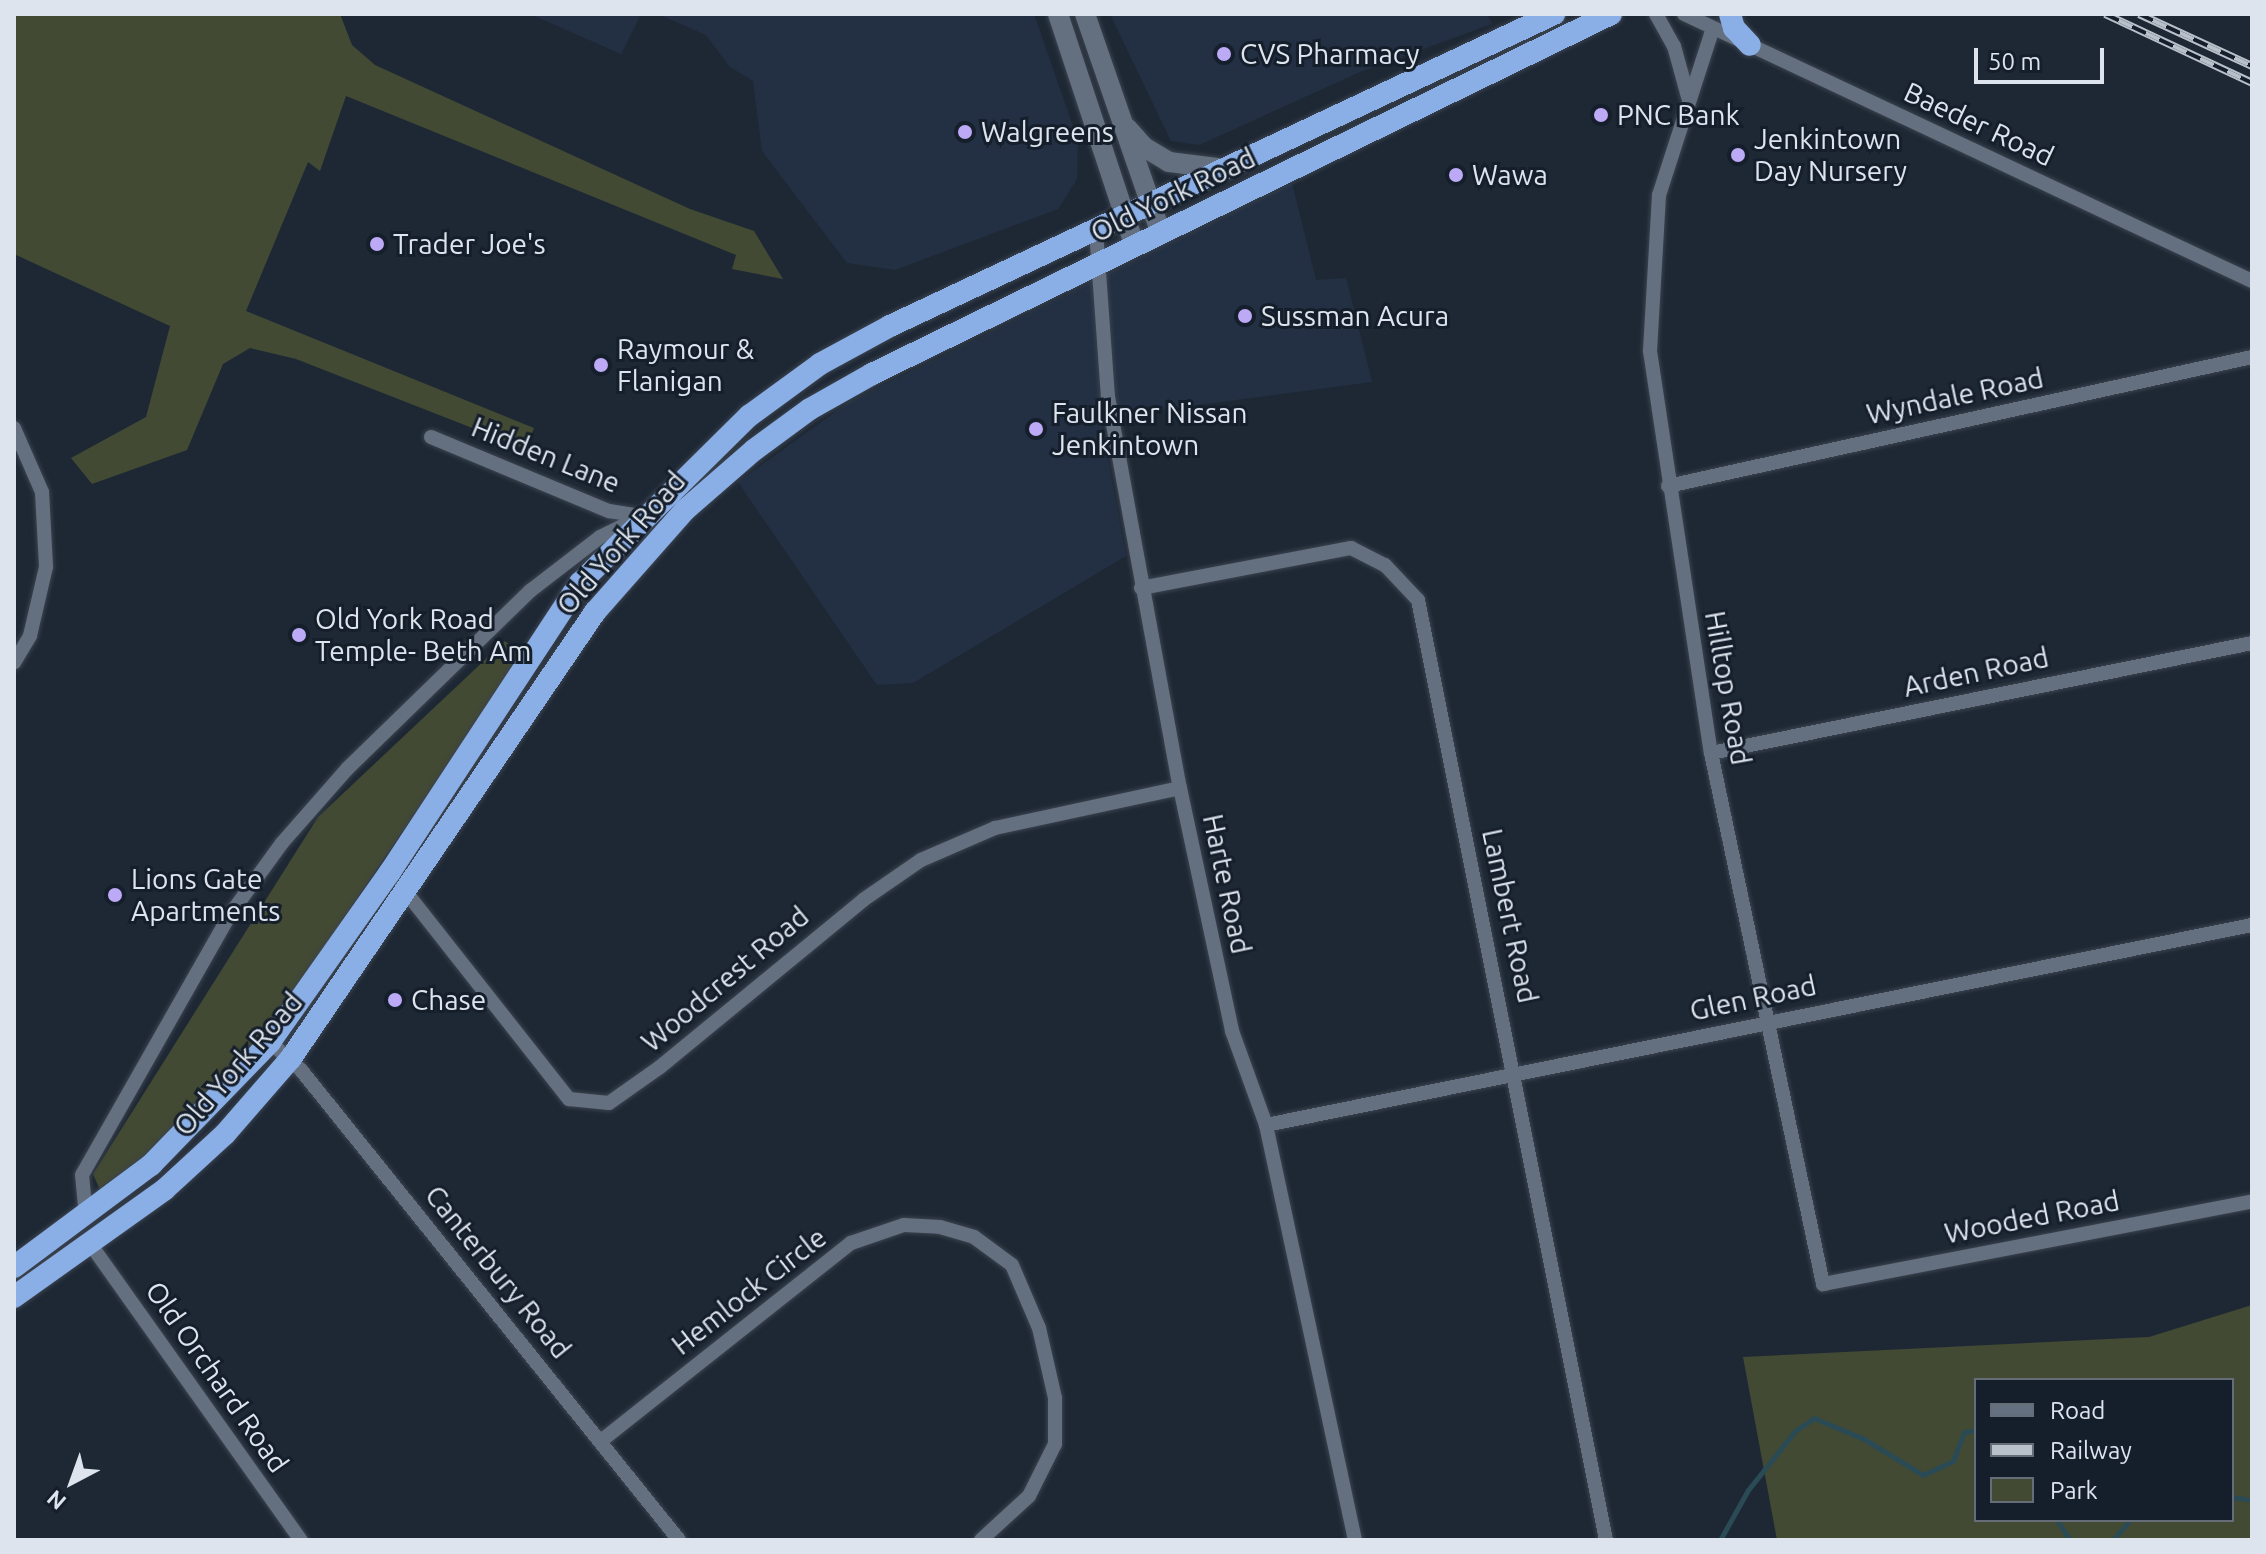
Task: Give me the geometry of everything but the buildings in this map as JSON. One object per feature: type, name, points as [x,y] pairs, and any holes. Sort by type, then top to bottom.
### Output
[{"type":"highway","name":"Old York Road","points":[[14,1267],[86,1217],[193,1125],[270,1042],[390,872],[580,583],[643,516],[749,416],[820,364],[1554,14]]},
{"type":"highway","name":"Old York Road","points":[[14,1297],[164,1190],[225,1134],[291,1058],[407,894],[595,612],[693,502],[810,409],[1611,14]]},
{"type":"highway","points":[[1722,21],[1734,28],[1750,45]]},
{"type":"main road","points":[[1058,14],[1135,247]]},
{"type":"main road","points":[[1085,14],[1161,234]]},
{"type":"main road","points":[[1116,107],[1134,136],[1155,155],[1195,169],[1225,169]]},
{"type":"street","points":[[1656,14],[1674,46],[1688,98]]},
{"type":"street","points":[[1684,14],[1722,21]]},
{"type":"street","name":"Hilltop Road","points":[[1722,21],[1688,98],[1659,195],[1650,351],[1668,486],[1711,753],[1823,1284]]},
{"type":"street","name":"Baeder Road","points":[[1750,45],[2252,281]]},
{"type":"street","name":"Harte Road","points":[[1096,230],[1108,397],[1180,788],[1232,1031],[1266,1125],[1355,1540]]},
{"type":"street","name":"Wyndale Road","points":[[1668,486],[2252,357]]},
{"type":"street","points":[[14,428],[42,492],[46,567],[30,636],[14,663]]},
{"type":"street","name":"Hidden Lane","points":[[431,437],[609,511],[643,516]]},
{"type":"street","points":[[86,1217],[82,1175],[229,916],[282,843],[348,768],[530,591],[600,537],[643,516]]},
{"type":"street","name":"Lambert Road","points":[[1141,588],[1351,548],[1385,565],[1418,600],[1607,1538]]},
{"type":"street","name":"Arden Road","points":[[1711,753],[2252,643]]},
{"type":"street","name":"Woodcrest Road","points":[[390,872],[569,1099],[609,1103],[921,860],[995,828],[1180,788]]},
{"type":"street","name":"Glen Road","points":[[1266,1125],[2252,925]]},
{"type":"street","name":"Canterbury Road","points":[[270,1042],[291,1058],[679,1540]]},
{"type":"street","name":"Wooded Road","points":[[1823,1284],[2252,1201]]},
{"type":"street","name":"Hemlock Circle","points":[[601,1441],[851,1243],[904,1225],[940,1227],[974,1237],[1012,1265],[1039,1328],[1055,1398],[1055,1444],[1029,1496],[981,1540]]},
{"type":"street","name":"Old Orchard Road","points":[[91,1245],[301,1540]]},
{"type":"shaded area","points":[[530,14],[641,14],[621,54]]},
{"type":"shaded area","points":[[658,14],[1034,14],[1078,141],[1077,179],[1058,209],[895,270],[847,263],[762,151],[753,81],[730,67],[706,35]]},
{"type":"shaded area","points":[[1110,14],[1487,14],[1492,24],[1360,72],[1199,145],[1171,141]]},
{"type":"shaded area","points":[[1292,183],[1316,280],[1346,278],[1372,382],[1100,418],[1126,556],[913,683],[877,685],[738,482],[849,402]]},
{"type":"green space","points":[[14,14],[340,14],[352,45],[375,65],[690,209],[754,231],[783,279],[732,269],[736,255],[346,96],[320,171],[308,162],[246,311],[534,428],[526,449],[296,359],[250,348],[223,364],[187,450],[92,484],[71,458],[146,417],[170,326],[14,254]]},
{"type":"green space","points":[[505,641],[519,653],[517,663],[267,1031],[143,1161],[100,1190],[93,1174],[318,817]]},
{"type":"green space","points":[[2252,1305],[2252,1540],[1777,1540],[1743,1357],[2149,1337]]},
{"type":"waterway","points":[[1720,1540],[1748,1490],[1795,1431],[1814,1418],[1864,1439],[1923,1475],[1953,1461],[1964,1432],[1974,1430]]},
{"type":"waterway","points":[[2234,1497],[2252,1500]]},
{"type":"waterway","points":[[2058,1522],[2070,1540]]},
{"type":"waterway","points":[[2113,1540],[2128,1522]]},
{"type":"railway","points":[[2105,14],[2252,83]]},
{"type":"railway","points":[[2139,14],[2252,66]]},
{"type":"place","name":"CVS Pharmacy","points":[[1224,54]]},
{"type":"place","name":"PNC Bank","points":[[1601,115]]},
{"type":"place","name":"Walgreens","points":[[965,132]]},
{"type":"place","name":"Jenkintown Day Nursery","points":[[1738,155]]},
{"type":"place","name":"Wawa","points":[[1456,175]]},
{"type":"place","name":"Trader Joe's","points":[[377,244]]},
{"type":"place","name":"Sussman Acura","points":[[1245,316]]},
{"type":"place","name":"Raymour & Flanigan","points":[[601,365]]},
{"type":"place","name":"Faulkner Nissan Jenkintown","points":[[1036,429]]},
{"type":"place","name":"Old York Road Temple- Beth Am","points":[[299,635]]},
{"type":"place","name":"Lions Gate Apartments","points":[[115,895]]},
{"type":"place","name":"Chase","points":[[395,1000]]}]
